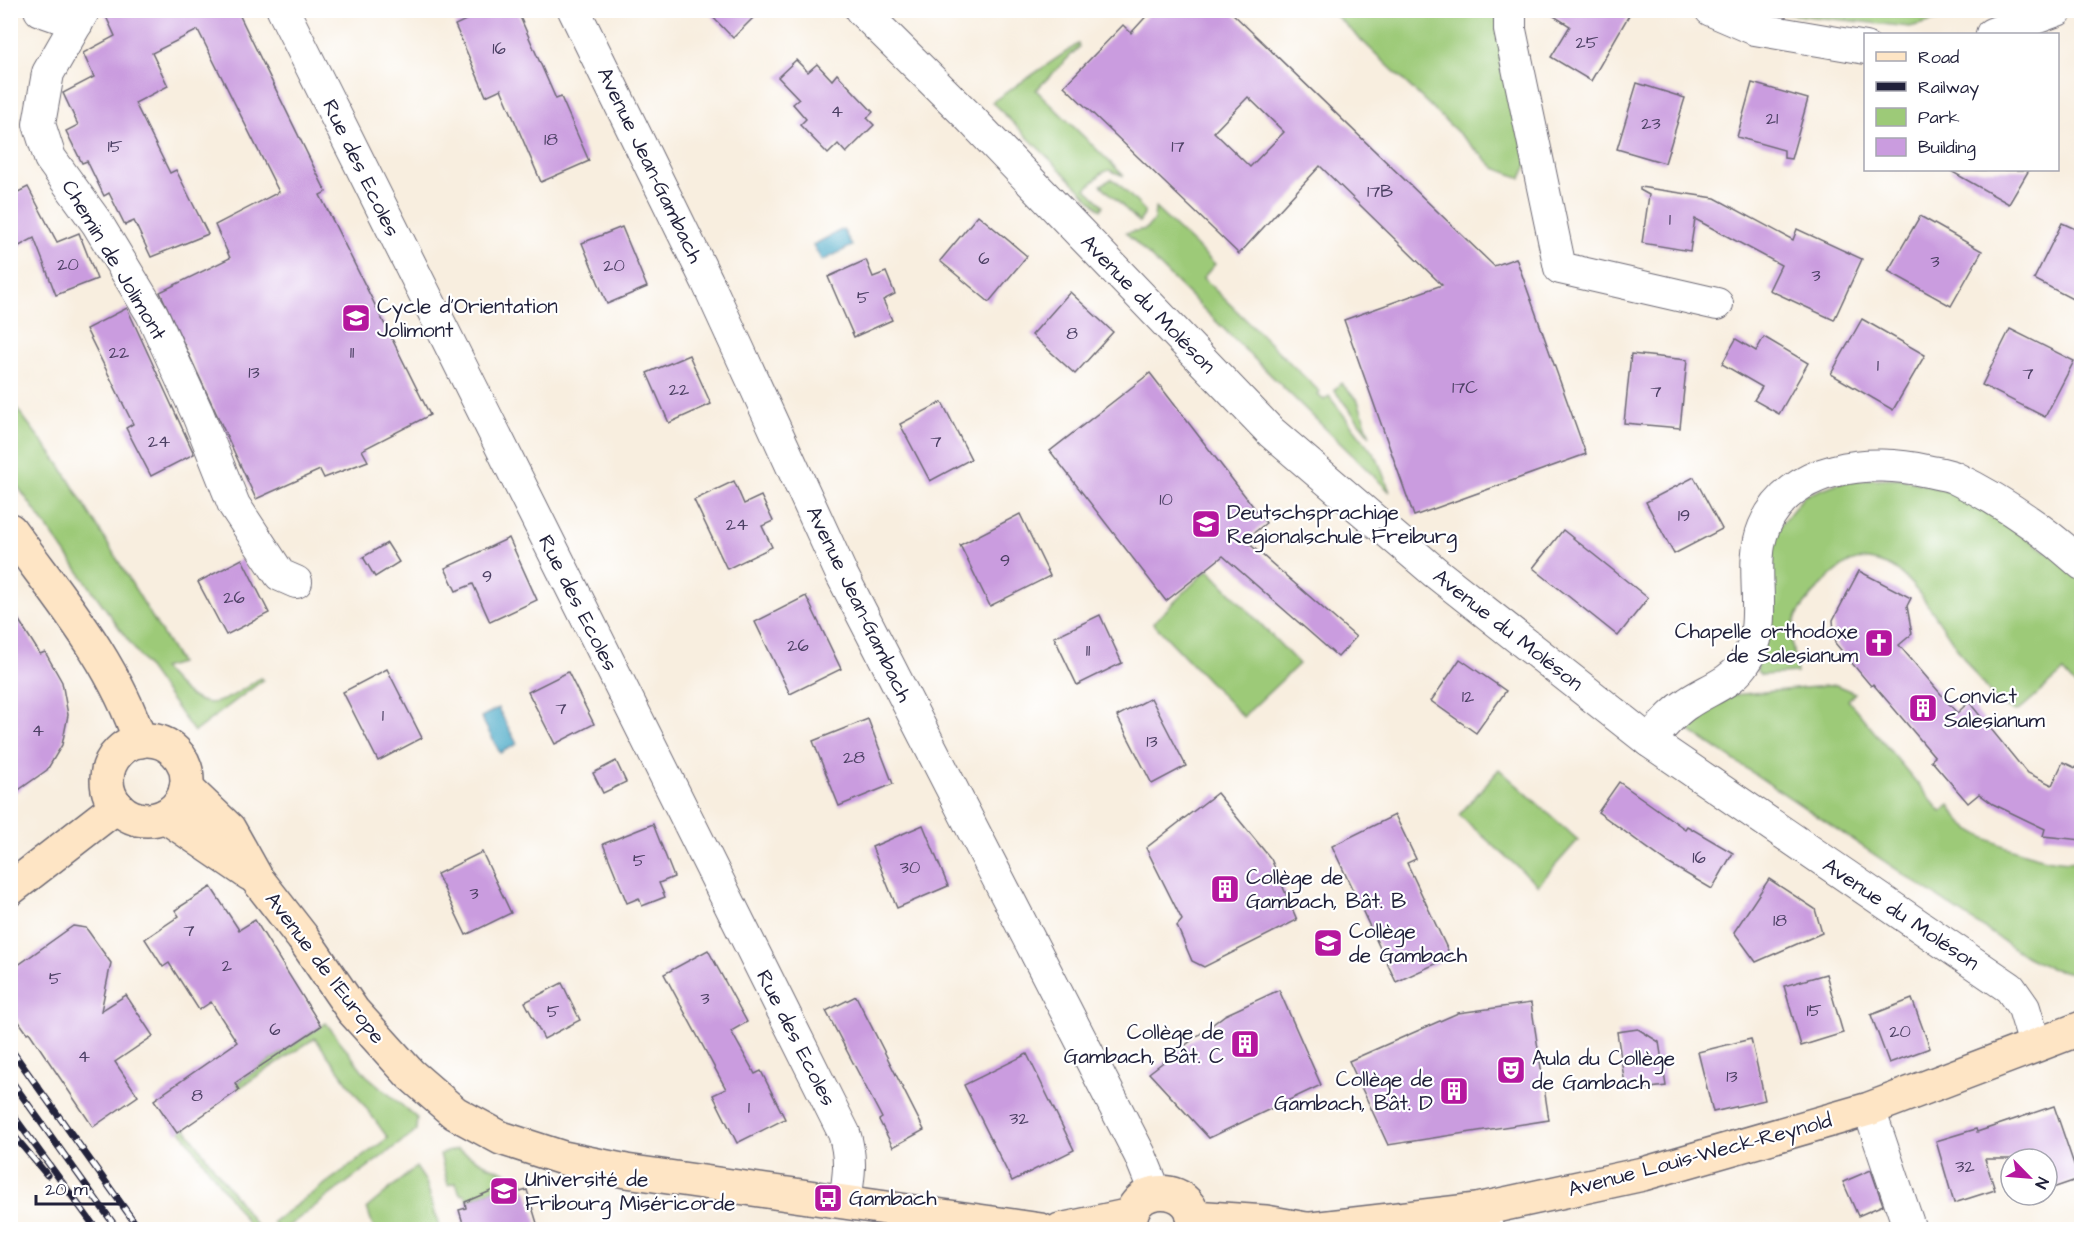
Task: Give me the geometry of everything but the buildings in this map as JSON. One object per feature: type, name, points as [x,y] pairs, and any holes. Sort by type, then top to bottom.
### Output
[{"type":"main road","points":[[10,530],[107,664],[129,708],[140,741]]},
{"type":"main road","points":[[140,741],[159,742],[175,752],[185,769],[186,788],[181,801],[165,816],[140,819],[127,814],[117,806],[108,789],[110,767],[122,750],[140,741]]},
{"type":"main road","name":"Avenue de l'Europe","points":[[186,788],[229,829],[257,879],[303,938],[353,1011],[410,1074],[464,1118],[501,1138],[563,1158],[626,1171],[844,1201],[909,1220],[1041,1230]]},
{"type":"main road","points":[[10,889],[117,806]]},
{"type":"main road","name":"Avenue de l'Europe","points":[[165,816],[257,879]]},
{"type":"main road","name":"Avenue Louis-Weck-Reynold","points":[[1193,1223],[1266,1222],[1305,1229],[1482,1220],[1869,1109],[2082,1028]]},
{"type":"main road","points":[[1060,1230],[1131,1222],[1140,1200],[1155,1192],[1173,1193],[1181,1198],[1193,1223]]},
{"type":"street","name":"Chemin de Jolimont","points":[[40,10],[81,17],[48,73],[39,124],[50,158],[97,223],[152,314],[198,415],[234,505],[280,575],[296,582]]},
{"type":"street","name":"Rue des Ecoles","points":[[283,10],[844,1133],[851,1153],[851,1165],[844,1201]]},
{"type":"street","name":"Avenue Jean-Gambach","points":[[574,10],[707,281],[842,575],[1140,1155],[1155,1192]]},
{"type":"street","name":"Avenue du Moléson","points":[[861,10],[966,114],[1271,432],[1456,590],[1649,741],[2010,988],[2024,1008],[2036,1045]]},
{"type":"street","points":[[1510,10],[1510,30],[1560,268],[1717,304]]},
{"type":"street","points":[[1712,10],[1755,29],[1864,48]]},
{"type":"street","points":[[1995,33],[2057,10]]},
{"type":"street","points":[[1649,741],[1687,703],[1722,685],[1744,664],[1754,642],[1758,614],[1757,554],[1764,526],[1779,504],[1797,488],[1825,472],[1864,466],[1904,466],[1952,476],[2056,541],[2082,564]]},
{"type":"street","points":[[1869,1109],[1910,1230]]},
{"type":"green space","points":[[1971,10],[1910,27],[1759,11]]},
{"type":"green space","points":[[1331,11],[1502,11],[1529,161],[1521,178],[1495,168]]},
{"type":"green space","points":[[1078,44],[1079,47],[1036,90],[1124,176],[1109,170],[1102,173],[1086,189],[1103,205],[1101,210],[992,102]]},
{"type":"green space","points":[[1111,179],[1117,182],[1144,210],[1144,215],[1139,222],[1101,185]]},
{"type":"green space","points":[[1155,208],[1215,264],[1203,278],[1320,392],[1318,395],[1324,400],[1329,396],[1377,458],[1390,492],[1126,233],[1146,229],[1154,220]]},
{"type":"green space","points":[[1341,383],[1358,401],[1370,436],[1334,390]]},
{"type":"green space","points":[[11,401],[60,465],[180,663],[162,668],[175,683],[187,694],[208,703],[230,697],[260,678],[263,680],[194,732],[11,477]]},
{"type":"green space","points":[[1899,478],[1964,495],[2068,566],[2081,580],[2081,692],[2063,672],[2018,711],[2004,706],[1989,692],[1939,620],[1905,577],[1889,566],[1866,560],[1846,564],[1810,598],[1797,616],[1792,635],[1792,648],[1797,673],[1761,675],[1757,671],[1772,536],[1804,496],[1846,480]]},
{"type":"green space","points":[[1208,569],[1299,664],[1243,717],[1153,623]]},
{"type":"green space","points":[[1836,685],[1855,693],[1848,700],[1941,812],[1950,805],[1961,822],[1973,831],[2020,852],[2055,860],[2081,860],[2081,975],[2050,968],[2027,957],[1680,724],[1717,700],[1733,695]]},
{"type":"green space","points":[[1499,769],[1578,840],[1538,885],[1459,815]]},
{"type":"green space","points":[[326,1023],[366,1075],[417,1118],[416,1131],[283,1230],[279,1229],[273,1222],[388,1138],[315,1038],[183,1125],[259,1229],[249,1229],[245,1219],[176,1124]]},
{"type":"green space","points":[[457,1149],[489,1166],[520,1178],[524,1191],[520,1192],[518,1186],[498,1188],[468,1200],[465,1195],[460,1194],[456,1183],[448,1185],[440,1154]]},
{"type":"green space","points":[[416,1167],[426,1182],[440,1229],[374,1229],[367,1208]]},
{"type":"water","points":[[843,229],[852,246],[822,261],[813,245]]},
{"type":"water","points":[[498,708],[517,744],[500,753],[481,717]]},
{"type":"railway","points":[[10,1048],[140,1230]]},
{"type":"railway","points":[[10,1079],[118,1230]]},
{"type":"railway","points":[[10,1111],[97,1230]]},
{"type":"railway","points":[[10,1131],[47,1175]]},
{"type":"place","name":"Cycle d'Orientation Jolimont","points":[[356,318]]},
{"type":"place","name":"Deutschsprachige Regionalschule Freiburg","points":[[1206,524]]},
{"type":"place","name":"Chapelle orthodoxe de Salesianum","points":[[1879,643]]},
{"type":"place","name":"Convict Salesianum","points":[[1923,708]]},
{"type":"place","name":"Collège de Gambach, Bât. B","points":[[1225,889]]},
{"type":"place","name":"Collège de Gambach","points":[[1328,943]]},
{"type":"place","name":"Collège de Gambach, Bât. C","points":[[1245,1044]]},
{"type":"place","name":"Aula du Collège de Gambach","points":[[1511,1070]]},
{"type":"place","name":"Collège de Gambach, Bât. D","points":[[1454,1091]]},
{"type":"place","name":"Université de Fribourg Miséricorde","points":[[504,1191]]},
{"type":"place","name":"Gambach","points":[[828,1198]]}]
